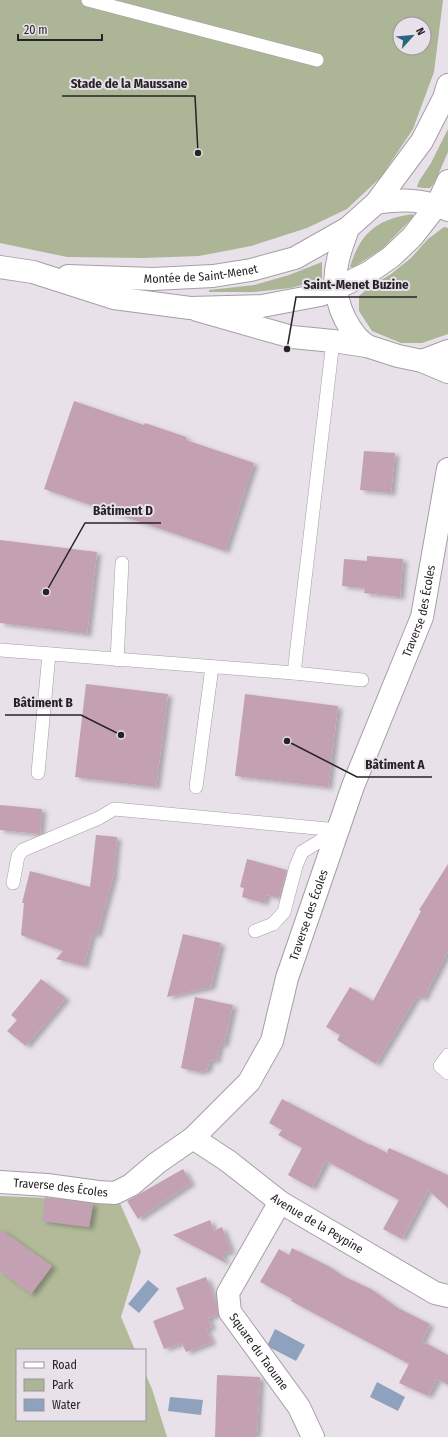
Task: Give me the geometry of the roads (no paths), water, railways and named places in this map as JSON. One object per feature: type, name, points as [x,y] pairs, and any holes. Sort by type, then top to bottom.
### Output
[{"type":"street","name":"Montée de Saint-Menet","points":[[43,275],[153,279],[213,276],[251,270],[295,258],[348,228],[376,204],[422,141],[444,98],[448,86]]},
{"type":"street","name":"Montée de Saint-Menet","points":[[190,308],[262,306],[320,295],[368,273],[391,257],[442,207],[448,181]]},
{"type":"street","name":"Montée de Saint-Menet","points":[[376,204],[397,200],[442,207]]},
{"type":"street","name":"Montée de Saint-Menet","points":[[348,228],[337,262],[335,289],[340,308],[349,325],[356,336],[367,346]]},
{"type":"street","name":"Montée de Saint-Menet","points":[[0,267],[33,272],[114,298],[190,308],[292,337],[367,346],[398,356],[422,361],[448,372]]},
{"type":"street","points":[[422,361],[448,351]]},
{"type":"street","name":"Traverse des Écoles","points":[[0,1182],[47,1185],[115,1193],[131,1185],[157,1163],[193,1138],[249,1082],[272,1041],[287,978],[353,786],[422,617],[448,469]]},
{"type":"street","name":"Avenue de la Peypine","points":[[193,1138],[228,1162],[280,1202],[435,1293],[448,1296]]},
{"type":"street","name":"Square du Taoume","points":[[280,1202],[228,1293],[230,1312],[299,1407],[313,1437]]},
{"type":"lane","points":[[88,0],[317,60]]},
{"type":"lane","points":[[294,673],[333,341]]},
{"type":"lane","points":[[117,660],[122,563]]},
{"type":"lane","points":[[0,650],[294,673],[362,680]]},
{"type":"lane","points":[[38,773],[49,654]]},
{"type":"lane","points":[[196,787],[212,667]]},
{"type":"lane","points":[[13,883],[18,856],[23,850],[98,818],[114,809],[338,830]]},
{"type":"lane","points":[[254,932],[272,924],[284,912],[296,866],[302,852],[338,830]]},
{"type":"lane","points":[[448,1055],[440,1066],[448,1073]]},
{"type":"water","points":[[148,1280],[159,1289],[139,1313],[128,1304]]},
{"type":"water","points":[[275,1329],[305,1345],[296,1361],[267,1346]]},
{"type":"water","points":[[377,1382],[405,1397],[398,1411],[370,1397]]},
{"type":"water","points":[[170,1397],[203,1400],[201,1415],[168,1411]]},
{"type":"place","name":"Stade de la Maussane","points":[[198,153]]},
{"type":"place","name":"Saint-Menet Buzine","points":[[287,349]]},
{"type":"place","name":"Bâtiment D","points":[[46,592]]},
{"type":"place","name":"Bâtiment B","points":[[121,735]]},
{"type":"place","name":"Bâtiment A","points":[[287,741]]}]
